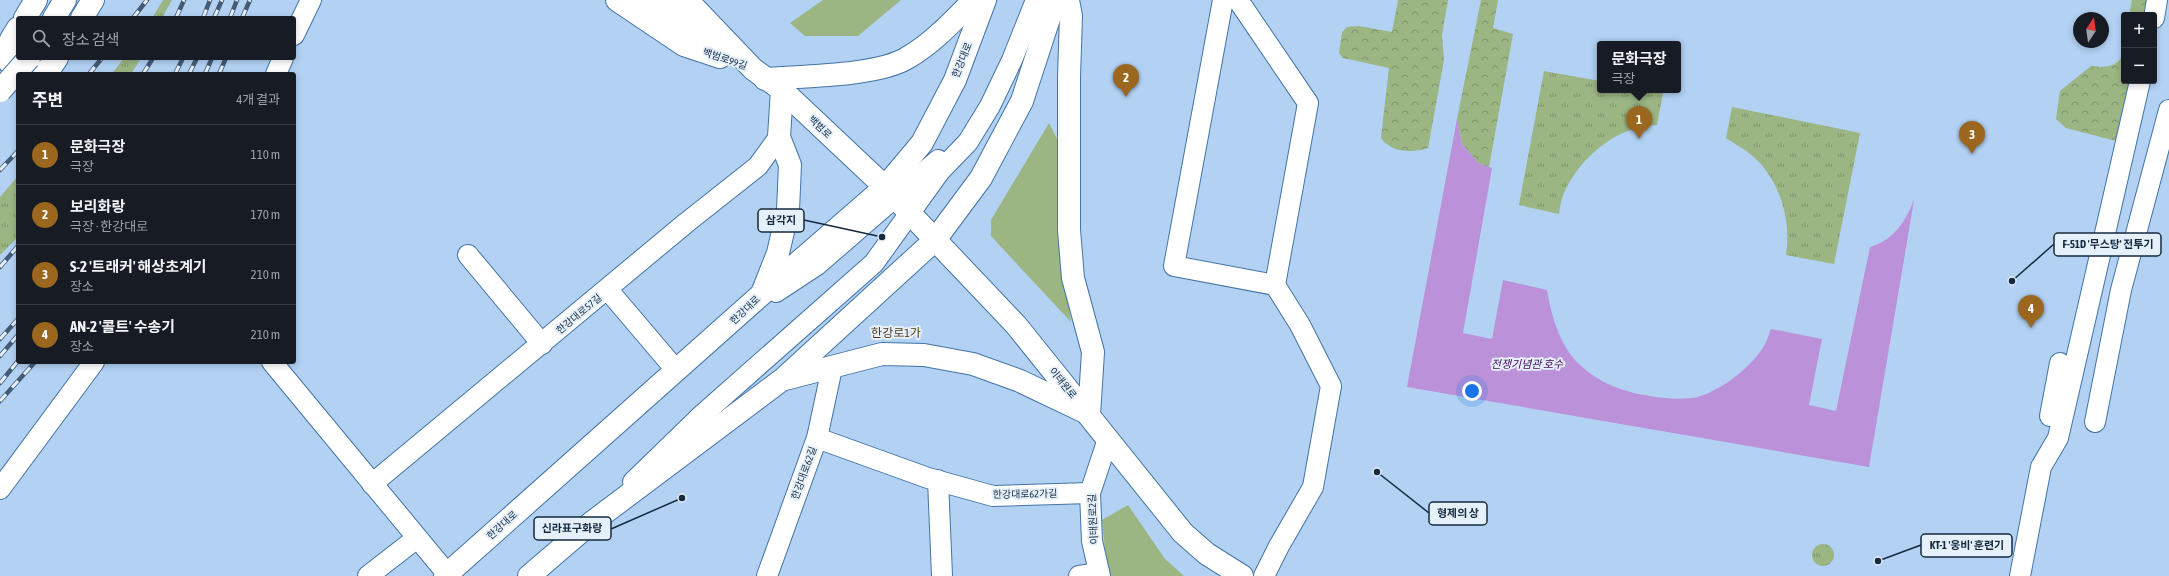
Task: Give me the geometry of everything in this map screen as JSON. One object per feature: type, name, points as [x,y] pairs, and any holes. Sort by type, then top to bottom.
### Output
[{"type":"main road","points":[[26,16],[36,0]]},
{"type":"main road","points":[[55,16],[65,0]]},
{"type":"main road","points":[[83,16],[93,0]]},
{"type":"main road","name":"백범로99길","points":[[617,0],[684,45],[767,79]]},
{"type":"main road","name":"백범로","points":[[646,0],[767,79]]},
{"type":"main road","name":"백범로","points":[[660,0],[767,79],[897,199]]},
{"type":"main road","name":"백범로99길","points":[[687,0],[767,79]]},
{"type":"main road","points":[[763,293],[778,253],[788,210],[790,165],[779,137],[767,79],[869,71],[906,59],[936,38],[974,0]]},
{"type":"main road","name":"한강대로","points":[[447,575],[763,293],[897,199],[922,143],[955,80],[986,0]]},
{"type":"main road","points":[[529,576],[591,523],[783,379],[935,240],[981,178],[1022,101],[1054,0]]},
{"type":"main road","points":[[783,379],[832,368],[882,354],[924,355],[974,364],[1020,381],[1089,415],[1093,352],[1076,293],[1069,230],[1069,77],[1071,16],[1068,0]]},
{"type":"main road","points":[[8,42],[6,57],[11,67],[18,72]]},
{"type":"main road","points":[[17,72],[27,60]]},
{"type":"main road","points":[[43,72],[51,67],[56,60]]},
{"type":"main road","points":[[0,92],[16,73]]},
{"type":"main road","name":"이태원로","points":[[897,199],[1016,325],[1183,532],[1207,554],[1242,576]]},
{"type":"street","points":[[296,31],[311,0]]},
{"type":"street","points":[[740,314],[817,265],[897,199],[957,142],[978,106],[1013,27],[1021,0]]},
{"type":"street","points":[[591,523],[702,415],[874,263],[897,199],[940,171],[968,142],[990,106],[1012,60],[1036,0]]},
{"type":"street","points":[[1223,0],[1174,266],[1275,285]]},
{"type":"street","points":[[1211,117],[1228,39],[1226,0]]},
{"type":"street","points":[[1238,0],[1308,103],[1275,285],[1300,325],[1331,386],[1313,486],[1264,576]]},
{"type":"street","points":[[2155,12],[2156,0]]},
{"type":"street","points":[[277,72],[282,60]]},
{"type":"street","points":[[2041,467],[2058,438],[2139,84]]},
{"type":"street","points":[[2095,422],[2122,290],[2169,110]]},
{"type":"street","name":"한강대로57길","points":[[372,484],[608,290],[686,223],[758,166],[779,137]]},
{"type":"street","points":[[468,255],[542,344]]},
{"type":"street","points":[[608,290],[676,370]]},
{"type":"street","points":[[2020,576],[2060,363]]},
{"type":"street","points":[[0,489],[93,364]]},
{"type":"street","points":[[274,364],[447,575]]},
{"type":"street","name":"한강대로62길","points":[[767,576],[817,438],[832,368]]},
{"type":"street","name":"한강대로62가길","points":[[817,438],[938,480],[992,496],[1090,493]]},
{"type":"street","name":"이태원로2길","points":[[1100,575],[1092,541],[1090,493],[1108,439]]},
{"type":"street","points":[[938,480],[942,576]]},
{"type":"street","points":[[368,576],[417,538]]},
{"type":"street","points":[[1079,576],[1100,575]]},
{"type":"green space","points":[[163,0],[172,0],[163,16],[153,16]]},
{"type":"green space","points":[[823,0],[901,0],[858,36],[805,36],[790,23]]},
{"type":"green space","points":[[1398,0],[1448,0],[1442,35],[1444,60],[1428,148],[1416,151],[1390,147],[1381,138],[1389,68],[1343,58],[1339,53],[1342,32],[1347,27],[1359,26],[1392,32]]},
{"type":"green space","points":[[1481,0],[1498,0],[1493,28],[1513,34],[1489,167],[1478,163],[1462,144],[1457,119]]},
{"type":"green space","points":[[2132,0],[2155,0],[2153,12],[2130,12]]},
{"type":"green space","points":[[2121,58],[2121,84],[2136,84],[2116,141],[2066,128],[2056,119],[2060,91],[2091,66],[2102,67],[2112,65]]},
{"type":"green space","points":[[122,60],[140,60],[132,72],[114,72]]},
{"type":"green space","points":[[1544,71],[1597,80],[1597,93],[1663,93],[1657,125],[1633,129],[1622,133],[1592,154],[1583,163],[1569,183],[1562,198],[1559,214],[1519,205]]},
{"type":"green space","points":[[1732,107],[1860,133],[1834,264],[1786,255],[1786,218],[1774,183],[1755,158],[1726,138]]},
{"type":"green space","points":[[1049,123],[1057,139],[1062,263],[1071,322],[991,236],[991,220]]},
{"type":"green space","points":[[16,178],[16,239],[0,255],[0,197]]},
{"type":"green space","points":[[1128,505],[1165,559],[1184,576],[1110,576],[1107,570],[1102,520]]},
{"type":"green space","points":[[1823,544],[1827,545],[1833,551],[1833,559],[1827,565],[1823,566],[1819,565],[1813,559],[1812,555],[1813,551],[1819,545]]},
{"type":"water","name":"전쟁기념관 호수","points":[[1457,119],[1462,144],[1478,163],[1492,168],[1463,333],[1492,339],[1503,280],[1547,290],[1557,330],[1572,357],[1593,375],[1617,388],[1650,396],[1686,399],[1712,392],[1732,379],[1751,363],[1765,344],[1771,329],[1822,339],[1809,405],[1836,411],[1870,247],[1886,240],[1898,229],[1907,216],[1914,200],[1869,467],[1407,387]]},
{"type":"railway","points":[[135,16],[147,0]]},
{"type":"railway","points":[[177,16],[184,0]]},
{"type":"railway","points":[[204,16],[210,0]]},
{"type":"railway","points":[[215,16],[222,0]]},
{"type":"railway","points":[[231,16],[237,0]]},
{"type":"railway","points":[[243,16],[250,0]]},
{"type":"railway","points":[[91,72],[100,60]]},
{"type":"railway","points":[[144,72],[152,60]]},
{"type":"railway","points":[[176,72],[182,60]]},
{"type":"railway","points":[[190,72],[196,60]]},
{"type":"railway","points":[[206,72],[211,60]]},
{"type":"railway","points":[[220,72],[225,60]]},
{"type":"railway","points":[[0,170],[16,153]]},
{"type":"railway","points":[[0,267],[16,248]]},
{"type":"railway","points":[[0,339],[16,321]]},
{"type":"railway","points":[[0,356],[16,337]]},
{"type":"railway","points":[[0,383],[16,363]]},
{"type":"railway","points":[[0,401],[33,364]]},
{"type":"place","name":"보리화랑","points":[[1126,97]]},
{"type":"place","name":"문화극장","points":[[1639,139]]},
{"type":"place","name":"S-2 '트래커' 해상초계기","points":[[1972,154]]},
{"type":"place","name":"삼각지","points":[[882,237]]},
{"type":"place","name":"F-51D '무스탕' 전투기","points":[[2012,281]]},
{"type":"place","name":"AN-2 '콜트' 수송기","points":[[2031,328]]},
{"type":"place","name":"형제의 상","points":[[1377,472]]},
{"type":"place","name":"신라표구화랑","points":[[682,498]]},
{"type":"place","name":"KT-1 '웅비' 훈련기","points":[[1878,561]]},
{"type":"district","name":"한강로1가","points":[[896,333]]}]
